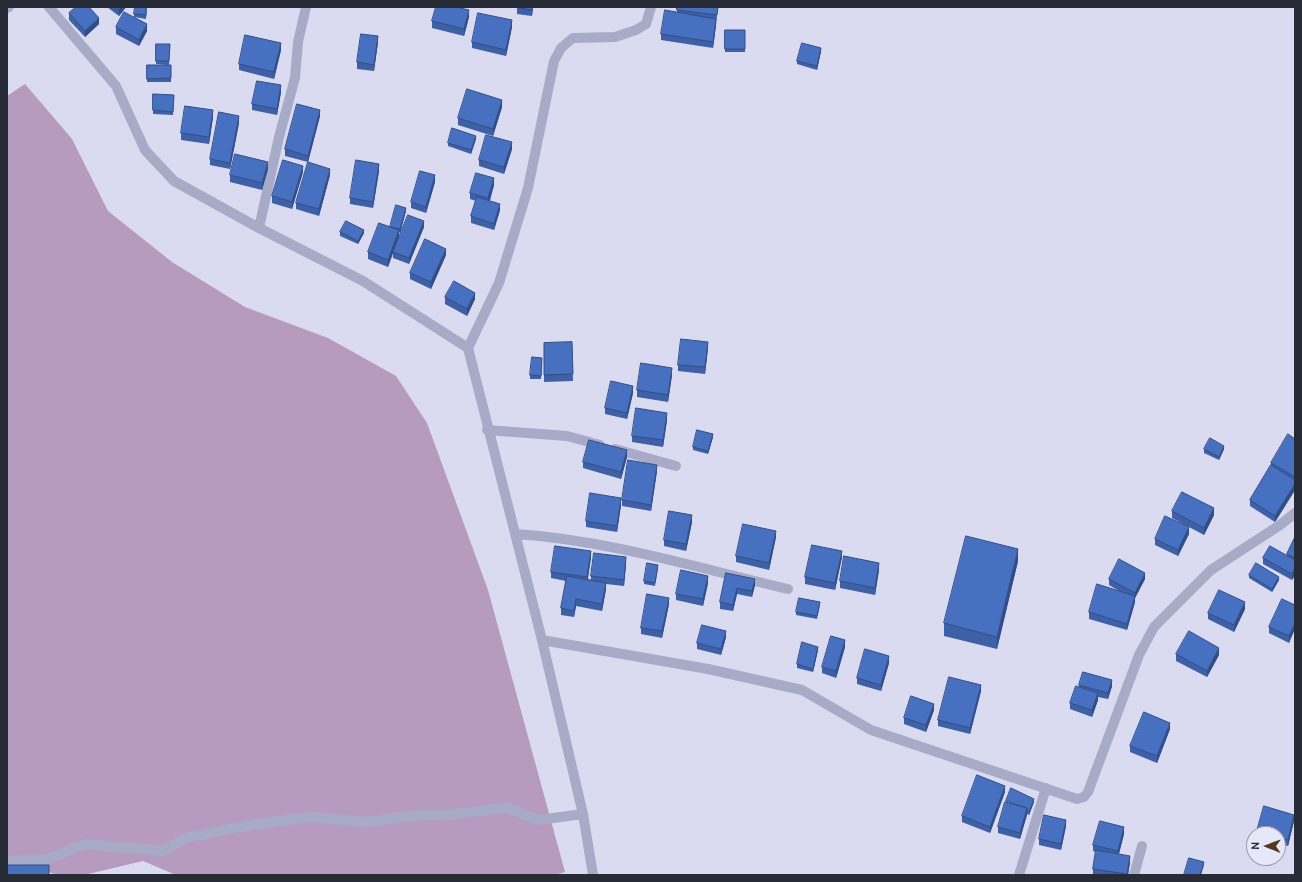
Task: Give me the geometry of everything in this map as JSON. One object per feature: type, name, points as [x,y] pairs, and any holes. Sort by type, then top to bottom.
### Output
[{"type":"street","points":[[49,7],[116,86],[145,150],[174,181],[259,228],[363,281],[468,348]]},
{"type":"street","points":[[259,228],[279,137],[295,78],[298,42],[306,7]]},
{"type":"street","points":[[593,875],[583,814],[542,640],[516,534],[487,430],[468,348],[500,283],[528,188],[554,61],[561,48],[573,38],[615,37],[636,30],[646,24],[651,7]]},
{"type":"street","points":[[487,430],[567,436],[676,466]]},
{"type":"street","points":[[542,640],[708,669],[802,690],[871,730],[1077,799],[1084,797],[1088,792],[1138,655],[1154,627],[1211,570],[1280,525],[1295,513]]},
{"type":"street","points":[[516,534],[591,542],[788,589]]},
{"type":"street","points":[[1019,875],[1046,788]]},
{"type":"street","points":[[7,861],[48,859],[85,844],[163,851],[185,838],[250,824],[308,817],[366,822],[508,808],[538,820],[583,814]]},
{"type":"street","points":[[1134,875],[1142,846]]},
{"type":"shaded area","points":[[25,84],[72,139],[108,211],[172,262],[245,307],[328,338],[396,376],[427,423],[488,590],[565,872],[554,875],[176,875],[143,861],[84,875],[58,875],[7,859],[7,96]]},
{"type":"building","points":[[76,7],[89,7],[99,18],[85,31],[69,13]]},
{"type":"building","points":[[135,7],[146,7],[146,15],[134,14]]},
{"type":"building","points":[[436,7],[456,7],[469,10],[464,29],[432,21]]},
{"type":"building","points":[[517,7],[532,7],[532,10]]},
{"type":"building","points":[[677,7],[718,7],[717,15],[677,10]]},
{"type":"building","points":[[665,10],[716,19],[713,42],[661,34]]},
{"type":"building","points":[[124,12],[147,24],[139,40],[116,27]]},
{"type":"building","points":[[478,13],[512,20],[506,50],[472,42]]},
{"type":"building","points":[[725,30],[745,30],[745,49],[725,49]]},
{"type":"building","points":[[361,34],[378,36],[374,65],[357,62]]},
{"type":"building","points":[[245,35],[281,43],[274,72],[239,64]]},
{"type":"building","points":[[802,43],[821,48],[817,66],[797,61]]},
{"type":"building","points":[[156,44],[170,44],[169,61],[156,61]]},
{"type":"building","points":[[147,65],[171,65],[171,78],[147,79]]},
{"type":"building","points":[[257,81],[281,85],[277,109],[252,104]]},
{"type":"building","points":[[467,89],[502,100],[493,129],[458,118]]},
{"type":"building","points":[[153,94],[174,95],[173,112],[153,110]]},
{"type":"building","points":[[297,104],[320,110],[308,156],[285,149]]},
{"type":"building","points":[[185,106],[213,110],[209,137],[181,133]]},
{"type":"building","points":[[219,112],[239,116],[230,163],[210,159]]},
{"type":"building","points":[[452,128],[476,136],[471,150],[448,143]]},
{"type":"building","points":[[486,135],[512,142],[504,167],[479,160]]},
{"type":"building","points":[[235,154],[268,162],[262,183],[230,175]]},
{"type":"building","points":[[283,160],[303,166],[292,202],[272,196]]},
{"type":"building","points":[[356,160],[379,164],[373,202],[350,198]]},
{"type":"building","points":[[308,162],[330,169],[319,209],[296,203]]},
{"type":"building","points":[[420,171],[435,175],[426,207],[411,202]]},
{"type":"building","points":[[476,173],[494,178],[488,198],[470,193]]},
{"type":"building","points":[[477,197],[500,204],[494,224],[471,216]]},
{"type":"building","points":[[396,205],[406,208],[400,229],[390,227]]},
{"type":"building","points":[[408,215],[424,221],[409,258],[393,252]]},
{"type":"building","points":[[346,221],[364,230],[358,241],[340,232]]},
{"type":"building","points":[[379,223],[399,230],[388,260],[368,252]]},
{"type":"building","points":[[425,239],[446,249],[431,282],[410,273]]},
{"type":"building","points":[[454,281],[475,293],[467,309],[445,297]]},
{"type":"building","points":[[681,339],[708,342],[705,367],[678,365]]},
{"type":"building","points":[[572,342],[573,374],[544,375],[544,343]]},
{"type":"building","points":[[532,357],[542,358],[541,376],[530,375]]},
{"type":"building","points":[[641,363],[672,368],[668,395],[637,390]]},
{"type":"building","points":[[611,381],[633,386],[627,413],[605,408]]},
{"type":"building","points":[[636,408],[667,413],[663,440],[632,436]]},
{"type":"building","points":[[697,430],[713,434],[708,451],[693,447]]},
{"type":"building","points":[[1288,434],[1295,439],[1295,477],[1271,463]]},
{"type":"building","points":[[1210,438],[1224,446],[1219,457],[1204,449]]},
{"type":"building","points":[[589,440],[627,450],[621,472],[583,462]]},
{"type":"building","points":[[628,460],[657,465],[651,505],[622,500]]},
{"type":"building","points":[[1271,465],[1295,480],[1295,484],[1275,516],[1250,500]]},
{"type":"building","points":[[1182,492],[1214,508],[1204,528],[1172,511]]},
{"type":"building","points":[[590,493],[621,498],[617,526],[586,521]]},
{"type":"building","points":[[669,511],[692,515],[686,544],[664,540]]},
{"type":"building","points":[[1165,516],[1189,527],[1178,550],[1155,539]]},
{"type":"building","points":[[743,524],[776,531],[769,563],[736,556]]},
{"type":"building","points":[[966,536],[1018,549],[997,637],[944,623]]},
{"type":"building","points":[[1295,537],[1295,558],[1287,554]]},
{"type":"building","points":[[812,545],[842,551],[835,583],[805,577]]},
{"type":"building","points":[[555,546],[591,551],[587,577],[551,572]]},
{"type":"building","points":[[1270,546],[1295,560],[1295,568],[1292,574],[1263,558]]},
{"type":"building","points":[[594,553],[626,557],[624,580],[591,576]]},
{"type":"building","points":[[844,556],[879,563],[875,588],[840,581]]},
{"type":"building","points":[[1119,559],[1145,573],[1135,593],[1109,579]]},
{"type":"building","points":[[647,563],[658,565],[655,583],[644,581]]},
{"type":"building","points":[[1256,563],[1279,577],[1272,589],[1249,575]]},
{"type":"building","points":[[681,570],[708,576],[703,599],[676,594]]},
{"type":"building","points":[[726,573],[755,579],[752,591],[737,588],[733,605],[720,602]]},
{"type":"building","points":[[567,576],[606,583],[602,604],[576,599],[574,611],[561,608]]},
{"type":"building","points":[[1097,584],[1135,596],[1127,624],[1089,612]]},
{"type":"building","points":[[1219,590],[1245,602],[1234,625],[1208,613]]},
{"type":"building","points":[[647,594],[669,598],[662,631],[641,628]]},
{"type":"building","points":[[799,598],[820,602],[817,616],[796,612]]},
{"type":"building","points":[[1282,599],[1295,605],[1295,623],[1289,636],[1269,627]]},
{"type":"building","points":[[702,625],[726,631],[721,649],[697,643]]},
{"type":"building","points":[[1189,631],[1219,648],[1207,671],[1176,654]]},
{"type":"building","points":[[831,636],[845,640],[836,671],[822,667]]},
{"type":"building","points":[[802,642],[818,647],[813,669],[797,664]]},
{"type":"building","points":[[865,649],[889,656],[881,685],[857,678]]},
{"type":"building","points":[[1083,672],[1112,680],[1108,693],[1079,685]]},
{"type":"building","points":[[949,677],[981,685],[970,728],[938,720]]},
{"type":"building","points":[[1076,686],[1098,693],[1092,710],[1070,703]]},
{"type":"building","points":[[911,696],[934,704],[926,725],[904,718]]},
{"type":"building","points":[[1144,712],[1170,723],[1157,756],[1130,746]]},
{"type":"building","points":[[977,775],[1005,786],[990,827],[962,816]]},
{"type":"building","points":[[1011,788],[1034,799],[1029,812],[1027,811],[1027,808],[1006,801]]},
{"type":"building","points":[[1005,802],[1027,808],[1020,833],[998,827]]},
{"type":"building","points":[[1264,806],[1294,815],[1288,840],[1286,839],[1286,826],[1258,826]]},
{"type":"building","points":[[1044,815],[1066,820],[1061,844],[1039,839]]},
{"type":"building","points":[[1100,821],[1124,827],[1118,851],[1093,845]]},
{"type":"building","points":[[1096,850],[1130,856],[1127,874],[1093,869]]},
{"type":"building","points":[[1189,858],[1204,862],[1200,875],[1184,875]]},
{"type":"building","points":[[7,865],[49,865],[49,875],[7,875]]}]
